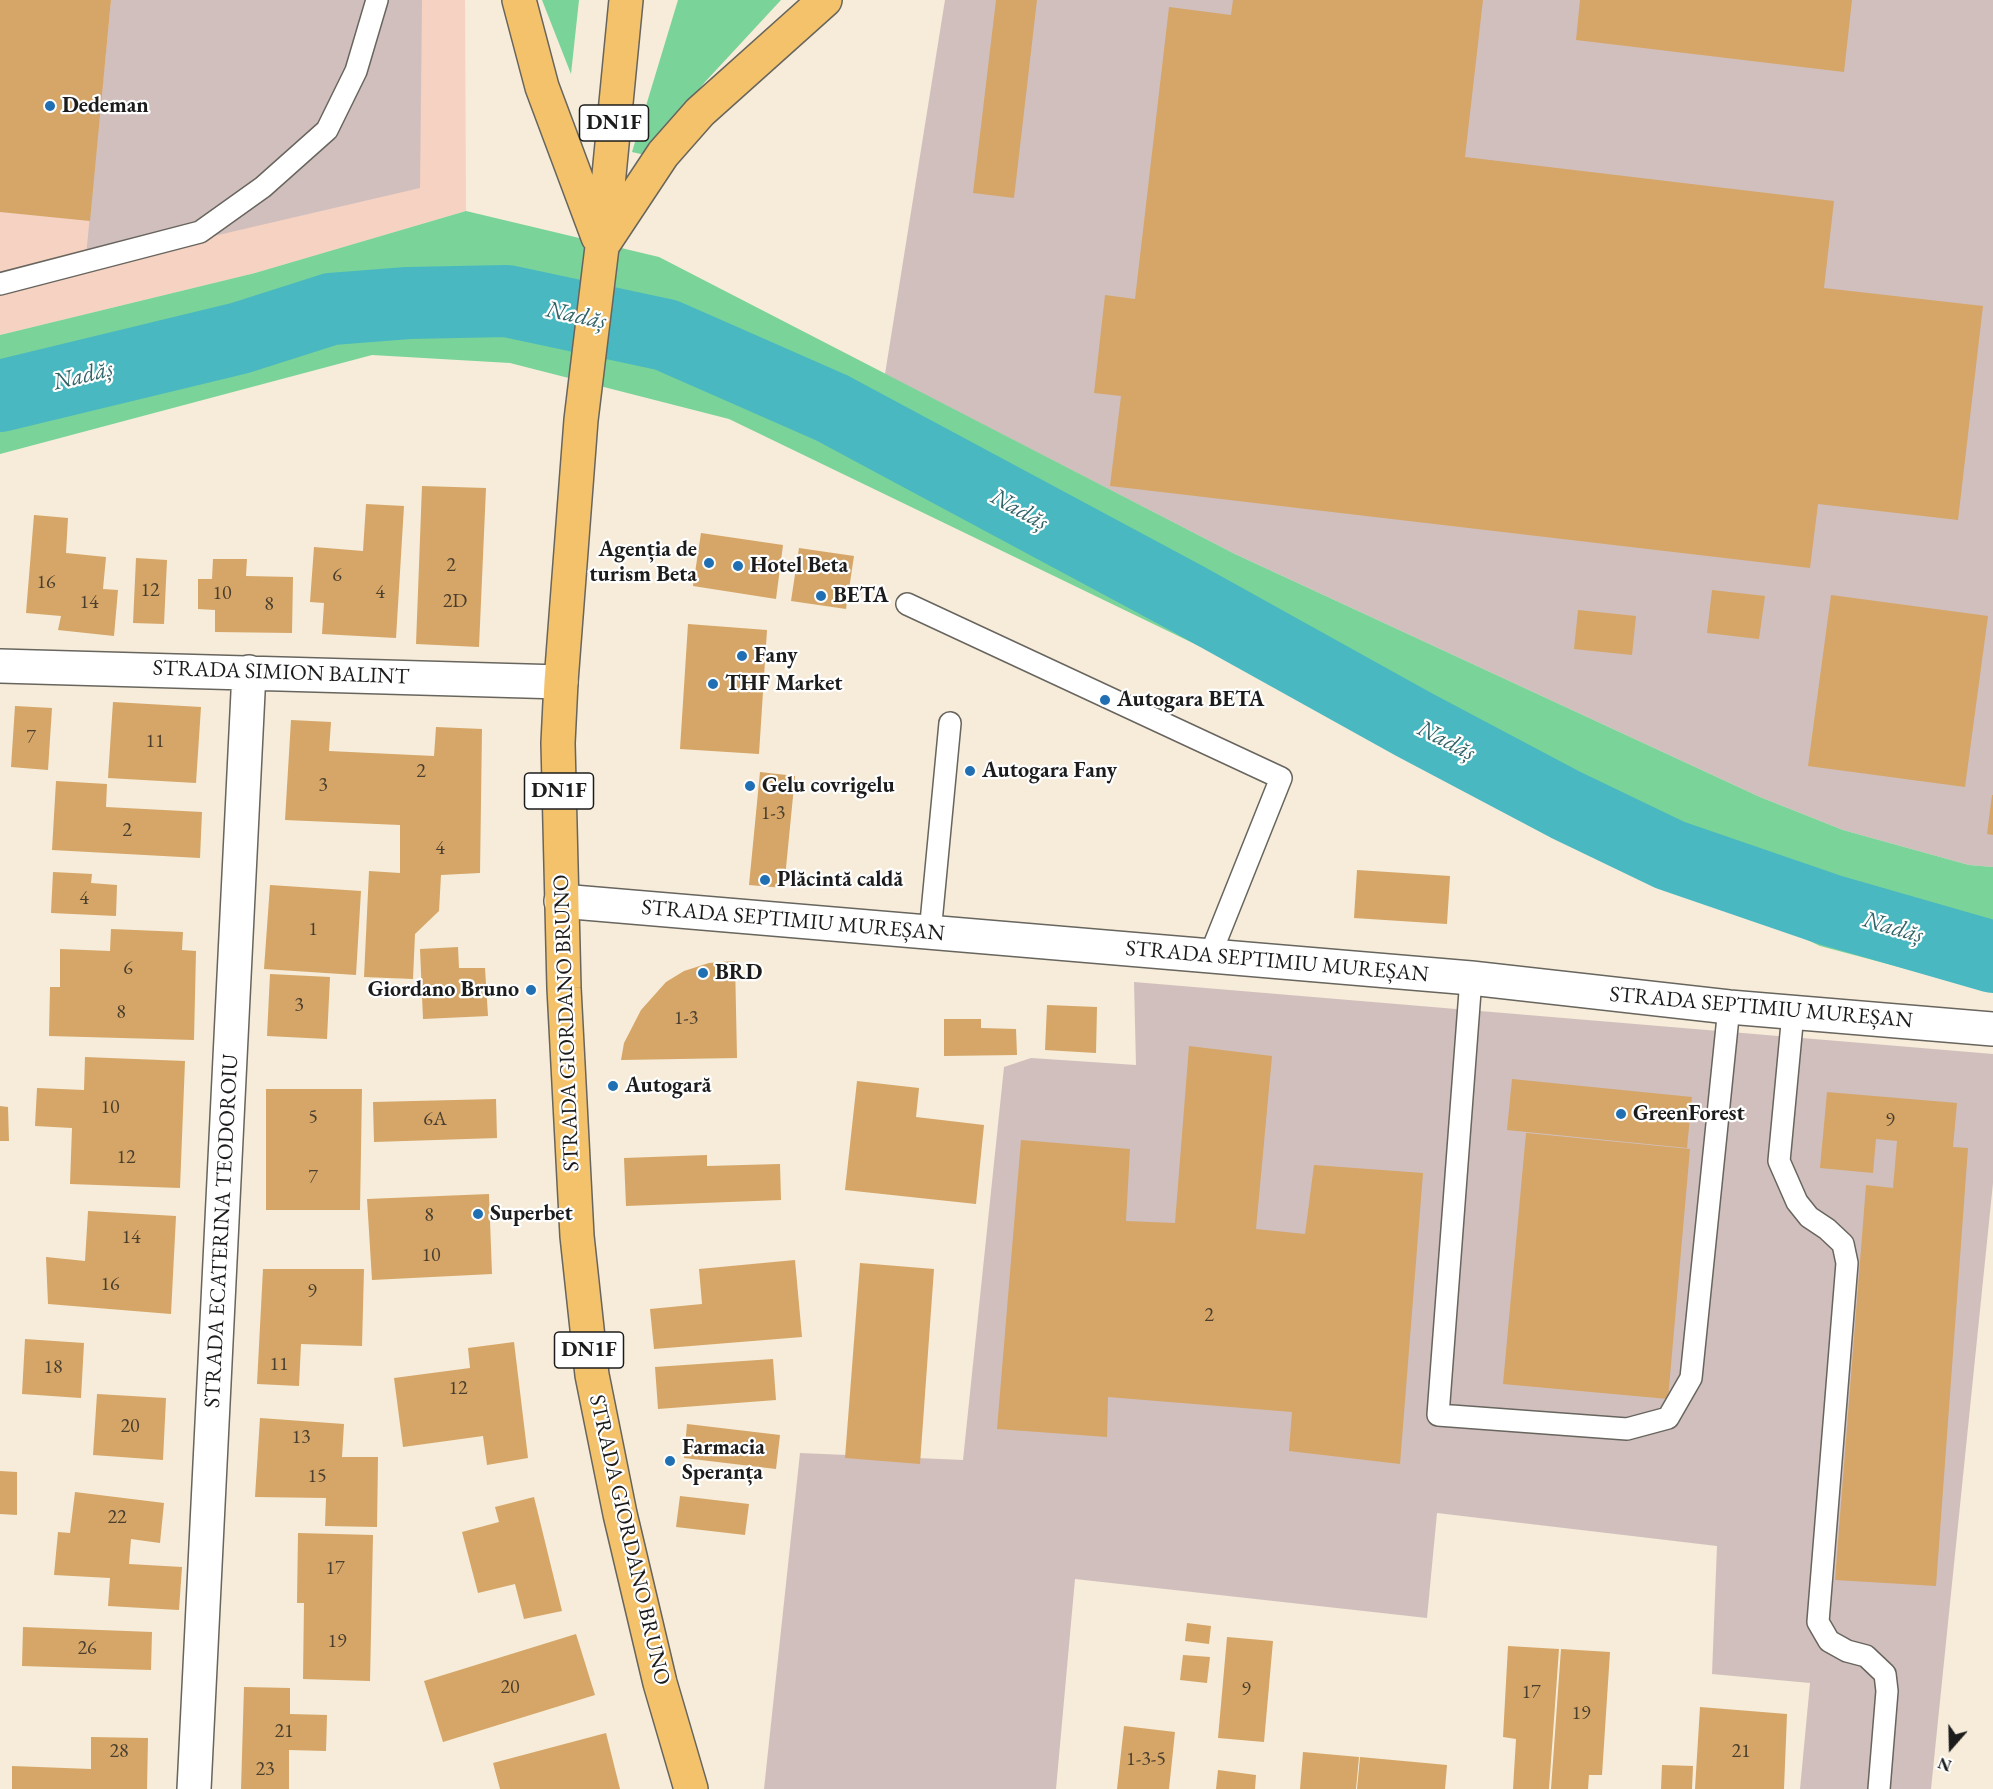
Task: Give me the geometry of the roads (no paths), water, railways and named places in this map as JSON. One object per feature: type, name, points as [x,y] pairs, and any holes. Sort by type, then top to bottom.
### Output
[{"type":"main road","points":[[519,0],[542,87],[602,247]]},
{"type":"main road","name":"DN1F","points":[[602,247],[626,0]]},
{"type":"main road","points":[[602,247],[663,154],[700,112],[825,0]]},
{"type":"main road","name":"STRADA GIORDANO BRUNO","points":[[602,247],[581,420],[558,743],[561,901],[577,1236],[592,1375],[647,1626],[690,1789]]},
{"type":"street","name":"STRADA SIMION BALINT","points":[[0,666],[561,682]]},
{"type":"street","name":"STRADA ECATERINA TEODOROIU","points":[[194,1789],[249,672]]},
{"type":"street","name":"STRADA SEPTIMIU MUREȘAN","points":[[561,901],[1209,958],[1471,978],[1729,1007],[1993,1029]]},
{"type":"lane","points":[[0,284],[200,232],[263,187],[327,130],[356,71],[377,0]]},
{"type":"lane","points":[[907,604],[1281,778],[1209,958]]},
{"type":"lane","points":[[930,933],[950,723]]},
{"type":"lane","points":[[1471,978],[1438,1415],[1627,1430],[1668,1418],[1691,1378],[1729,1007]]},
{"type":"lane","points":[[1793,1013],[1779,1161],[1786,1183],[1797,1202],[1809,1217],[1843,1244],[1847,1263],[1818,1622],[1829,1641],[1847,1652],[1866,1656],[1885,1674],[1887,1691],[1879,1789]]},
{"type":"waterway","name":"Nadăș","points":[[0,396],[240,338],[331,309],[408,303],[507,301],[666,335],[832,408],[1188,599],[1413,724],[1566,805],[1670,855],[1830,910],[1993,957]]},
{"type":"place","name":"Dedeman","points":[[50,106]]},
{"type":"place","name":"Agenția de turism Beta","points":[[709,563]]},
{"type":"place","name":"Hotel Beta","points":[[738,566]]},
{"type":"place","name":"BETA","points":[[821,596]]},
{"type":"place","name":"Fany","points":[[742,656]]},
{"type":"place","name":"THF Market","points":[[713,684]]},
{"type":"place","name":"Autogara BETA","points":[[1105,700]]},
{"type":"place","name":"Autogara Fany","points":[[970,771]]},
{"type":"place","name":"Gelu covrigelu","points":[[750,786]]},
{"type":"place","name":"Plăcintă caldă","points":[[765,880]]},
{"type":"place","name":"BRD","points":[[703,973]]},
{"type":"place","name":"Giordano Bruno","points":[[531,990]]},
{"type":"place","name":"Autogară","points":[[613,1086]]},
{"type":"place","name":"GreenForest","points":[[1621,1114]]},
{"type":"place","name":"Superbet","points":[[478,1214]]},
{"type":"place","name":"Farmacia Speranța","points":[[670,1461]]}]
